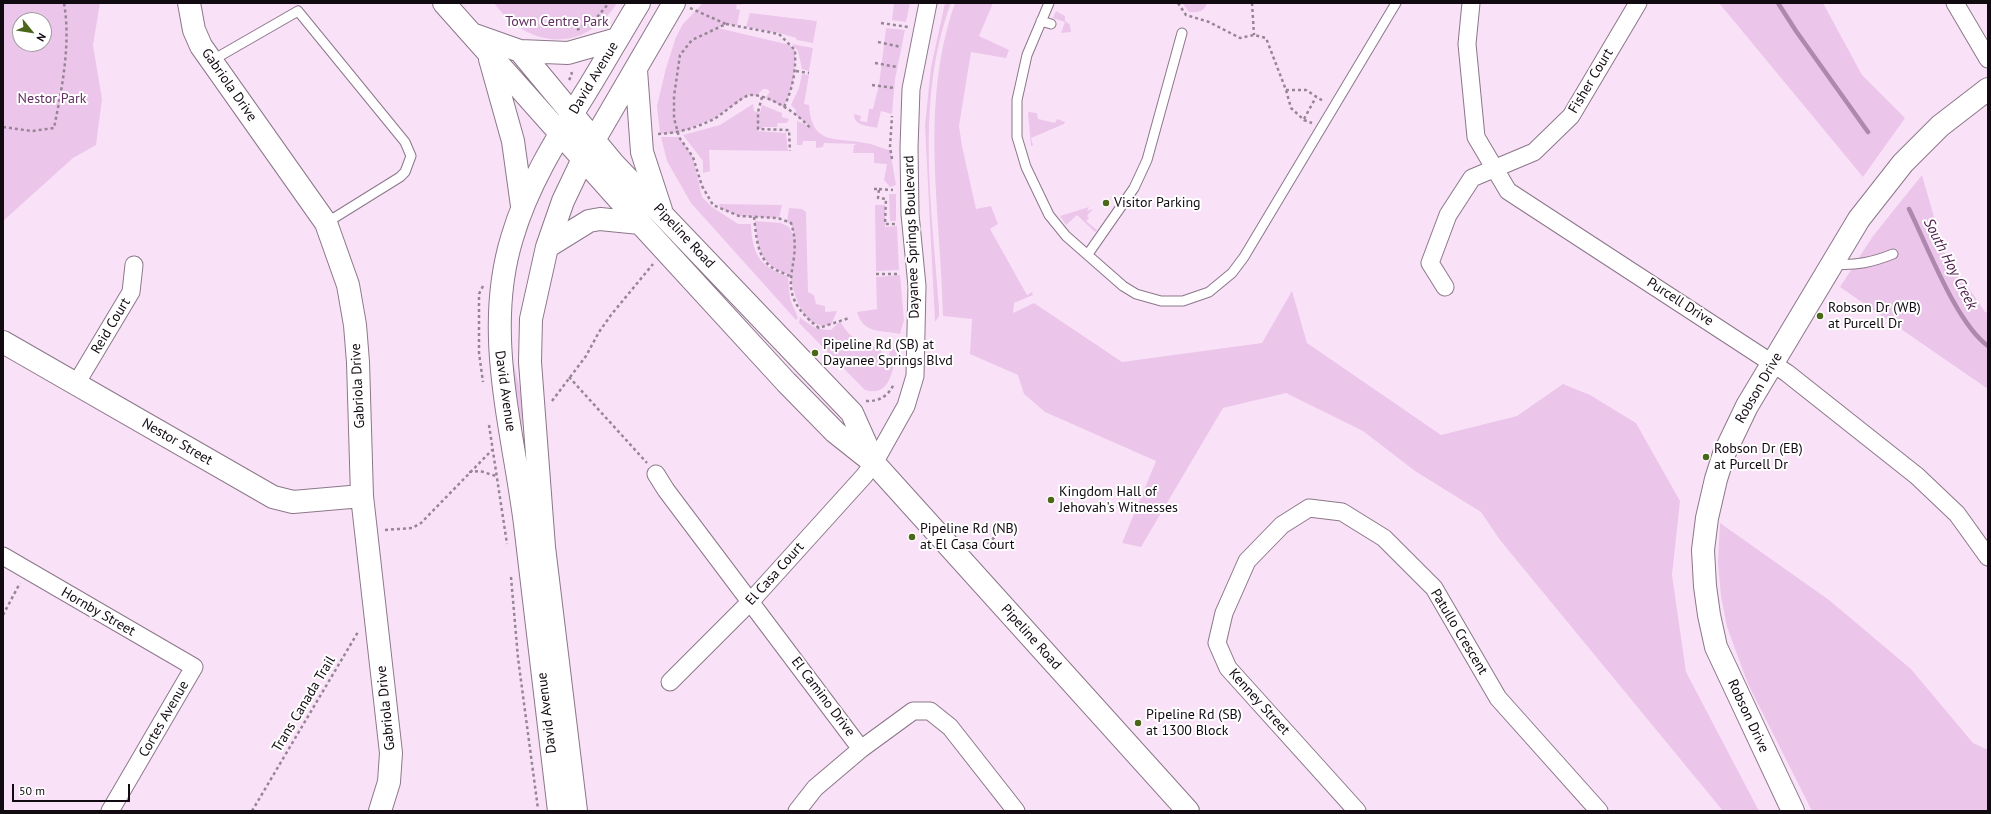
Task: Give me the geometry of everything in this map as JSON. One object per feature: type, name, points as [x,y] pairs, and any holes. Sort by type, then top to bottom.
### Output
[{"type":"main road","name":"Gabriola Drive","points":[[189,3],[194,30],[201,46],[326,222],[348,285],[355,325],[362,496],[391,753],[390,782],[380,811]]},
{"type":"main road","name":"Pipeline Road","points":[[444,3],[640,224],[835,432],[874,462],[1188,811]]},
{"type":"main road","name":"David Avenue","points":[[559,811],[524,522],[499,357],[498,324],[502,281],[511,240],[522,206],[560,134],[639,3]]},
{"type":"main road","name":"David Avenue","points":[[576,811],[544,547],[530,362],[531,319],[546,247],[563,200],[594,140],[636,70],[680,4]]},
{"type":"main road","name":"Pipeline Road","points":[[472,34],[520,51],[613,164],[662,213],[852,413],[874,462]]},
{"type":"main road","points":[[520,51],[568,53],[617,39]]},
{"type":"main road","points":[[489,54],[513,141],[522,206]]},
{"type":"main road","points":[[636,70],[642,152],[662,213]]},
{"type":"main road","name":"Robson Drive","points":[[1793,811],[1716,647],[1704,586],[1703,550],[1707,518],[1716,479],[1724,454],[1747,406],[1859,219],[1903,163],[1940,126],[1988,89]]},
{"type":"main road","points":[[546,247],[589,221],[600,219],[640,224]]},
{"type":"main road","name":"Nestor Street","points":[[3,342],[273,497],[293,502],[362,496]]},
{"type":"street","name":"Dayanee Springs Boulevard","points":[[874,462],[906,406],[915,376],[917,286],[910,214],[909,140],[911,89],[928,3]]},
{"type":"street","name":"Purcell Drive","points":[[1471,3],[1467,44],[1476,137],[1508,191],[1773,364],[1917,476],[1957,514],[1988,558]]},
{"type":"street","name":"Fisher Court","points":[[1445,287],[1430,263],[1448,215],[1472,178],[1534,152],[1571,116],[1638,3]]},
{"type":"street","points":[[1955,3],[1988,59]]},
{"type":"street","name":"Reid Court","points":[[76,384],[131,292],[134,265]]},
{"type":"street","name":"El Casa Court","points":[[670,682],[751,601],[874,462]]},
{"type":"street","name":"El Camino Drive","points":[[656,474],[666,490],[862,749],[913,711],[930,711],[950,727],[1016,811]]},
{"type":"street","name":"Patullo Crescent","points":[[1241,575],[1247,561],[1282,526],[1309,508],[1342,512],[1384,538],[1434,588],[1498,698],[1599,811]]},
{"type":"street","name":"Hornby Street","points":[[3,556],[194,668]]},
{"type":"street","name":"Kenney Street","points":[[1241,575],[1224,613],[1217,643],[1228,668],[1357,811]]},
{"type":"street","name":"Cortes Avenue","points":[[110,811],[194,668]]},
{"type":"street","points":[[798,811],[815,788],[862,749]]},
{"type":"lane","points":[[1049,3],[1027,55],[1017,100],[1017,137],[1026,167],[1049,215],[1088,254],[1124,286],[1136,294],[1160,301],[1183,301],[1209,292],[1232,273],[1244,257],[1396,3]]},
{"type":"lane","points":[[211,61],[298,12],[405,142],[411,156],[405,172],[326,222]]},
{"type":"lane","points":[[1041,21],[1051,24]]},
{"type":"lane","points":[[1088,254],[1134,188],[1147,160],[1182,33]]},
{"type":"lane","points":[[1832,263],[1850,266],[1871,262],[1894,254]]},
{"type":"path","points":[[3,127],[32,131],[54,128],[62,86],[65,50],[67,21],[64,3]]},
{"type":"path","points":[[575,31],[598,16],[609,3]]},
{"type":"path","points":[[1178,3],[1186,15],[1209,22],[1240,38],[1254,35],[1266,38],[1286,90],[1291,108],[1304,120],[1321,128]]},
{"type":"path","points":[[1252,3],[1254,35]]},
{"type":"path","points":[[680,4],[726,24],[779,34],[796,50],[796,71],[791,92],[784,107]]},
{"type":"path","points":[[880,23],[905,27]]},
{"type":"path","points":[[726,24],[692,40],[680,55],[674,96],[674,118],[679,137],[693,157],[702,186],[713,205],[739,216],[778,218],[791,223],[795,236],[790,276],[792,297],[798,310],[819,328],[849,318]]},
{"type":"path","points":[[878,42],[901,47]]},
{"type":"path","points":[[875,63],[897,67]]},
{"type":"path","points":[[796,71],[809,73]]},
{"type":"path","points":[[872,84],[894,88]]},
{"type":"path","points":[[1286,90],[1306,90],[1333,107]]},
{"type":"path","points":[[655,134],[678,133],[713,119],[749,95],[762,97],[784,107],[802,119],[811,129]]},
{"type":"path","points":[[762,97],[758,112],[758,129],[790,130],[790,151]]},
{"type":"path","points":[[1304,120],[1316,97]]},
{"type":"path","points":[[874,189],[879,189],[878,198],[886,199],[885,224],[901,223]]},
{"type":"path","points":[[754,217],[758,243],[766,262],[778,271],[790,276]]},
{"type":"path","points":[[551,394],[552,401],[586,356],[599,332],[611,315],[654,265],[650,260]]},
{"type":"path","points":[[876,274],[906,274]]},
{"type":"path","points":[[570,377],[656,474]]},
{"type":"path","points":[[859,398],[865,401],[873,402],[885,397],[893,387],[895,381]]},
{"type":"path","points":[[366,532],[412,528],[421,523],[492,450],[508,552]]},
{"type":"path","points":[[469,472],[480,471],[496,476]]},
{"type":"path","points":[[988,544],[1005,526]]},
{"type":"path","points":[[3,615],[27,570]]},
{"type":"path","points":[[511,575],[518,658],[538,811]]},
{"type":"path","name":"Trans Canada Trail","points":[[252,811],[360,628],[376,610]]},
{"type":"green space","name":"Nestor Park","points":[[3,3],[100,3],[93,45],[102,99],[96,145],[73,158],[3,221]]},
{"type":"green space","name":"Town Centre Park","points":[[494,3],[617,3],[604,20],[589,31],[573,38],[556,39],[539,37],[523,30],[507,18]]},
{"type":"green space","points":[[703,3],[742,3],[741,5],[737,4],[736,9],[740,10],[737,26],[726,24],[718,28],[790,45],[795,50],[795,65],[790,93],[784,107],[765,98],[770,92],[767,89],[763,89],[756,96],[749,95],[713,119],[678,133],[660,134],[657,106],[666,68],[676,37],[683,24]]},
{"type":"green space","points":[[894,3],[910,3],[906,22],[892,20]]},
{"type":"green space","points":[[945,3],[951,3],[940,40],[933,77],[930,115],[930,192],[939,307],[939,316],[935,322],[925,125],[931,67]]},
{"type":"green space","points":[[955,3],[993,3],[979,36],[1009,50],[1006,58],[971,52],[959,126],[976,209],[991,206],[998,224],[990,229],[1027,295],[1032,292],[1033,295],[1014,303],[1013,313],[1034,303],[1122,362],[1262,343],[1292,291],[1307,343],[1441,435],[1517,416],[1563,384],[1590,395],[1636,423],[1680,501],[1672,575],[1686,672],[1759,811],[1723,811],[1500,540],[1481,512],[1415,471],[1363,431],[1286,393],[1223,408],[1141,547],[1122,543],[1156,461],[1045,412],[1024,394],[1018,375],[970,354],[972,319],[943,316],[936,198],[935,119],[938,80],[944,41]]},
{"type":"green space","points":[[1182,3],[1207,3],[1206,6],[1200,11],[1189,12]]},
{"type":"green space","points":[[1719,3],[1823,3],[1862,75],[1905,118],[1863,177]]},
{"type":"green space","points":[[1056,11],[1065,16],[1065,21],[1070,25],[1071,32],[1061,33],[1065,22],[1053,18]]},
{"type":"green space","points":[[750,13],[817,21],[813,43],[797,40],[796,38],[780,33],[746,27]]},
{"type":"green space","points":[[886,28],[905,30],[895,79],[892,114],[881,111],[877,128],[862,125],[856,121],[854,114],[861,116],[860,121],[867,122],[869,109],[873,109],[879,85]]},
{"type":"green space","points":[[792,44],[813,48],[809,71],[802,69],[798,51]]},
{"type":"green space","points":[[802,74],[809,75],[804,104],[809,105],[811,118],[815,127],[820,133],[835,139],[854,141],[890,150],[896,185],[890,187],[884,180],[887,164],[874,163],[874,153],[853,153],[854,145],[858,144],[824,143],[823,147],[816,148],[816,141],[803,141],[802,145],[797,145],[797,121],[809,126],[795,114],[796,110],[791,105],[799,88]]},
{"type":"green space","points":[[753,104],[754,111],[760,113],[762,105],[782,113],[782,117],[789,119],[787,123],[778,123],[777,127],[763,127],[757,131],[786,133],[788,151],[709,150],[710,171],[703,173],[703,161],[683,135],[720,125]]},
{"type":"green space","points":[[1028,112],[1037,113],[1038,119],[1055,123],[1057,119],[1065,122],[1064,124],[1031,138],[1033,145],[1031,146]]},
{"type":"green space","points":[[661,137],[679,137],[693,157],[702,197],[712,207],[738,224],[751,224],[753,243],[759,258],[770,268],[788,276],[790,299],[798,318],[796,320],[691,203],[667,161]]},
{"type":"green space","points":[[1922,175],[1944,252],[1985,312],[1988,313],[1988,389],[1840,287],[1873,236]]},
{"type":"green space","points":[[889,194],[896,194],[896,221],[890,221]]},
{"type":"green space","points":[[719,204],[782,205],[779,218],[739,216],[720,208]]},
{"type":"green space","points":[[875,205],[885,205],[885,227],[897,226],[899,270],[876,271]]},
{"type":"green space","points":[[1089,207],[1087,211],[1093,209],[1087,216],[1089,218],[1086,221],[1097,230],[1095,232],[1077,215],[1066,225],[1060,216]]},
{"type":"green space","points":[[789,208],[802,209],[806,212],[808,292],[814,295],[816,304],[825,306],[825,312],[837,311],[831,325],[813,323],[807,318],[798,302],[790,276],[772,266],[762,255],[755,221],[781,223],[789,227],[795,239],[791,224],[787,222]]},
{"type":"green space","points":[[900,275],[904,320],[900,334],[868,328],[860,319],[857,312],[877,309],[876,277]]},
{"type":"green space","points":[[800,317],[814,327],[826,330],[831,330],[840,321],[852,337],[868,345],[882,348],[880,365],[888,366],[890,349],[898,350],[892,373],[885,386],[880,390],[865,390],[799,323]]},
{"type":"green space","points":[[511,354],[521,400],[523,419],[522,428],[520,428]]},
{"type":"green space","points":[[1720,523],[1829,600],[1911,669],[1973,743],[1988,750],[1988,811],[1812,811],[1748,684],[1727,627],[1721,596],[1718,563]]},
{"type":"waterway","name":"South Hoy Creek","points":[[1778,3],[1796,31],[1868,132]]},
{"type":"waterway","name":"South Hoy Creek","points":[[1909,209],[1933,262],[1954,302],[1976,335],[1988,346]]},
{"type":"place","name":"Visitor Parking","points":[[1106,203]]},
{"type":"place","name":"Robson Dr (WB) at Purcell Dr","points":[[1820,316]]},
{"type":"place","name":"Pipeline Rd (SB) at Dayanee Springs Blvd","points":[[815,353]]},
{"type":"place","name":"Robson Dr (EB) at Purcell Dr","points":[[1706,457]]},
{"type":"place","name":"Kingdom Hall of Jehovah's Witnesses","points":[[1051,500]]},
{"type":"place","name":"Pipeline Rd (NB) at El Casa Court","points":[[912,537]]},
{"type":"place","name":"Pipeline Rd (SB) at 1300 Block","points":[[1138,723]]}]
